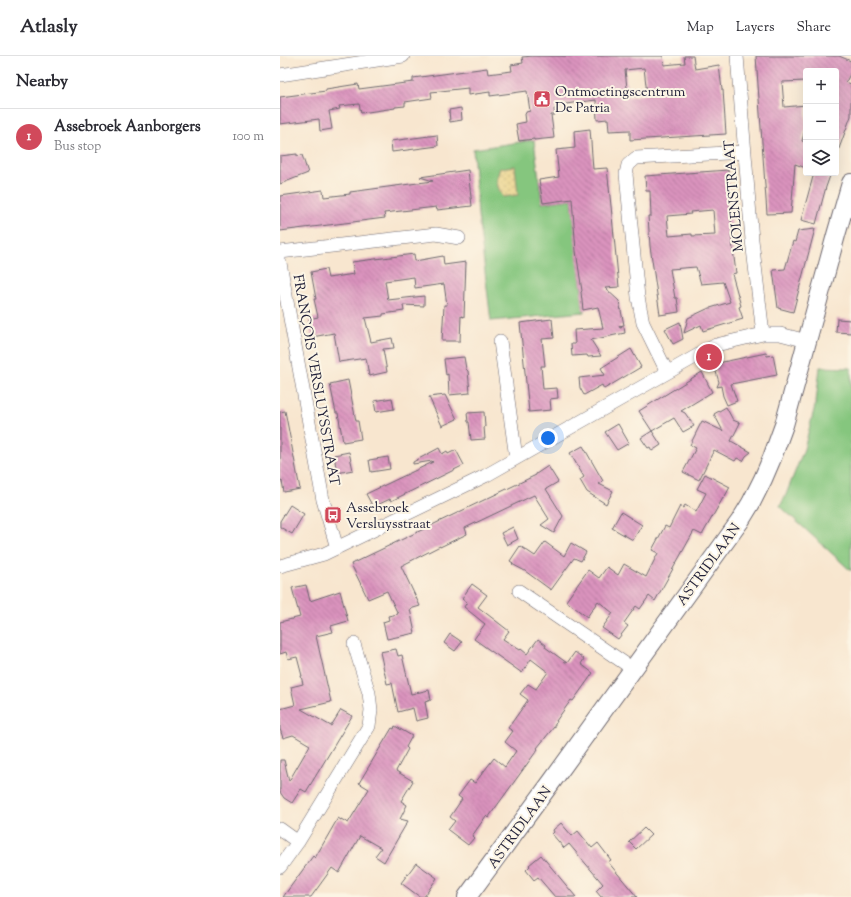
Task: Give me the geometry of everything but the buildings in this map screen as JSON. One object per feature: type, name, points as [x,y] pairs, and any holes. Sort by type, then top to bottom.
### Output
[{"type":"main road","name":"ASTRIDLAAN","points":[[467,897],[740,521],[751,503],[772,458],[784,425],[851,183]]},
{"type":"street","points":[[280,75],[403,56]]},
{"type":"street","name":"MOLENSTRAAT","points":[[737,56],[752,240],[764,334]]},
{"type":"street","points":[[667,372],[643,323],[638,297],[626,174],[628,165],[636,158],[745,152]]},
{"type":"street","points":[[280,252],[436,234],[459,238]]},
{"type":"street","name":"FRANÇOIS VERSLUYSSTRAAT","points":[[280,263],[323,500],[337,548]]},
{"type":"street","points":[[280,566],[324,554],[485,476],[716,345],[764,334],[780,334],[807,341]]},
{"type":"street","points":[[500,341],[516,458]]},
{"type":"street","points":[[519,591],[633,669]]},
{"type":"street","points":[[280,867],[298,842],[369,726],[371,710],[369,694],[354,644]]},
{"type":"street","points":[[280,829],[298,842]]},
{"type":"green space","points":[[534,140],[542,203],[572,199],[584,312],[491,321],[478,215],[473,149]]},
{"type":"green space","points":[[820,367],[851,368],[851,571],[780,506],[804,449],[816,402]]},
{"type":"sand","points":[[515,166],[518,195],[503,197],[497,183],[500,168]]},
{"type":"place","name":"Ontmoetingscentrum De Patria","points":[[542,99]]},
{"type":"place","name":"Assebroek Aanborgers","points":[[709,357]]},
{"type":"place","name":"Assebroek Versluysstraat","points":[[333,515]]}]
